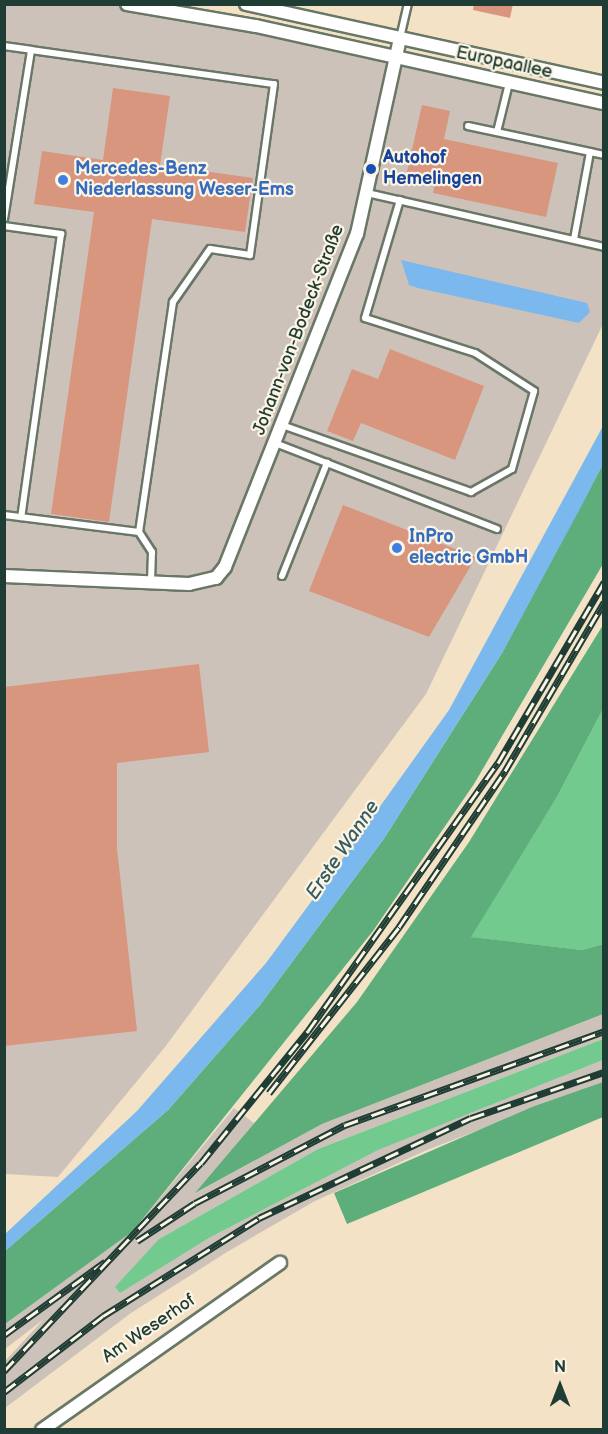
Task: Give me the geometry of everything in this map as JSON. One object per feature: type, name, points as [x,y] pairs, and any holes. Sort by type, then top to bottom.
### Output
[{"type":"street","name":"Europaallee","points":[[127,4],[256,26],[603,103]]},
{"type":"street","name":"Europaallee","points":[[246,4],[603,83]]},
{"type":"street","points":[[396,58],[400,39]]},
{"type":"street","name":"Johann-von-Bodeck-Straße","points":[[4,576],[189,584],[216,578],[225,567],[344,271],[366,192],[396,58]]},
{"type":"street","name":"Am Weserhof","points":[[42,1430],[280,1263]]},
{"type":"lane","points":[[400,39],[408,4]]},
{"type":"lane","points":[[4,46],[274,84],[250,255],[210,249],[173,302],[139,532],[152,552],[151,582]]},
{"type":"lane","points":[[4,219],[31,50]]},
{"type":"lane","points":[[497,132],[509,82]]},
{"type":"lane","points":[[468,126],[603,155]]},
{"type":"lane","points":[[574,239],[590,152]]},
{"type":"lane","points":[[366,192],[603,247]]},
{"type":"lane","points":[[282,425],[471,492],[512,469],[534,391],[476,353],[365,318],[400,200]]},
{"type":"lane","points":[[4,226],[61,234],[21,517]]},
{"type":"lane","points":[[275,443],[497,529]]},
{"type":"lane","points":[[282,576],[327,463]]},
{"type":"lane","points":[[4,515],[139,532]]},
{"type":"shaded area","points":[[144,4],[603,100],[603,324],[426,694],[165,1047],[58,1177],[5,1174],[5,5]]},
{"type":"shaded area","points":[[603,1014],[603,1039],[318,1149],[159,1239],[119,1293],[209,1238],[377,1150],[603,1060],[603,1082],[427,1150],[315,1201],[227,1252],[131,1313],[5,1408],[5,1361],[44,1319],[5,1349],[5,1324],[133,1231],[234,1108],[254,1123],[197,1192],[322,1124]]},
{"type":"green space","points":[[603,464],[603,564],[474,784],[373,931],[133,1231],[5,1324],[5,1251],[168,1110],[260,1005],[383,840],[502,653]]},
{"type":"green space","points":[[603,625],[603,709],[557,797],[471,937],[582,950],[603,944],[603,1014],[322,1124],[195,1193],[357,1002],[469,842]]},
{"type":"green space","points":[[603,709],[603,944],[582,950],[470,937],[557,797]]},
{"type":"green space","points":[[603,1039],[603,1060],[378,1150],[209,1238],[120,1293],[115,1287],[159,1239],[318,1149]]},
{"type":"green space","points":[[603,1082],[603,1117],[347,1224],[334,1193],[532,1107]]},
{"type":"water","points":[[401,260],[587,303],[590,312],[579,323],[418,288],[409,285]]},
{"type":"water","points":[[603,426],[603,464],[582,505],[502,653],[383,840],[260,1005],[168,1110],[5,1251],[5,1234],[137,1111],[266,963],[336,868],[449,710]]},
{"type":"building","points":[[474,4],[513,4],[510,18],[473,10]]},
{"type":"building","points":[[113,88],[170,96],[160,165],[253,178],[245,232],[152,219],[109,522],[51,514],[94,212],[34,204],[42,151],[103,160]]},
{"type":"building","points":[[422,105],[450,111],[444,139],[558,163],[546,217],[433,193],[436,179],[407,172]]},
{"type":"building","points":[[390,349],[484,386],[455,460],[361,423],[353,441],[327,431],[352,369],[378,379]]},
{"type":"building","points":[[343,505],[476,557],[429,637],[309,591]]},
{"type":"building","points":[[199,664],[209,752],[117,763],[117,848],[137,1031],[4,1046],[4,687]]},
{"type":"railway","points":[[4,1371],[201,1163],[308,1031],[498,763],[604,582]]},
{"type":"railway","points":[[269,1093],[399,927],[505,771],[604,602]]},
{"type":"railway","points":[[137,1241],[195,1203],[345,1125],[604,1031]]},
{"type":"railway","points":[[4,1392],[103,1316],[259,1218],[471,1118],[604,1072]]},
{"type":"railway","points":[[4,1335],[105,1262]]},
{"type":"place","name":"Autohof Hemelingen","points":[[371,169]]},
{"type":"place","name":"Mercedes-Benz Niederlassung Weser-Ems","points":[[63,180]]},
{"type":"place","name":"InPro electric GmbH","points":[[397,548]]},
{"type":"water label","name":"Erste Wanne","points":[[343,850]]}]
